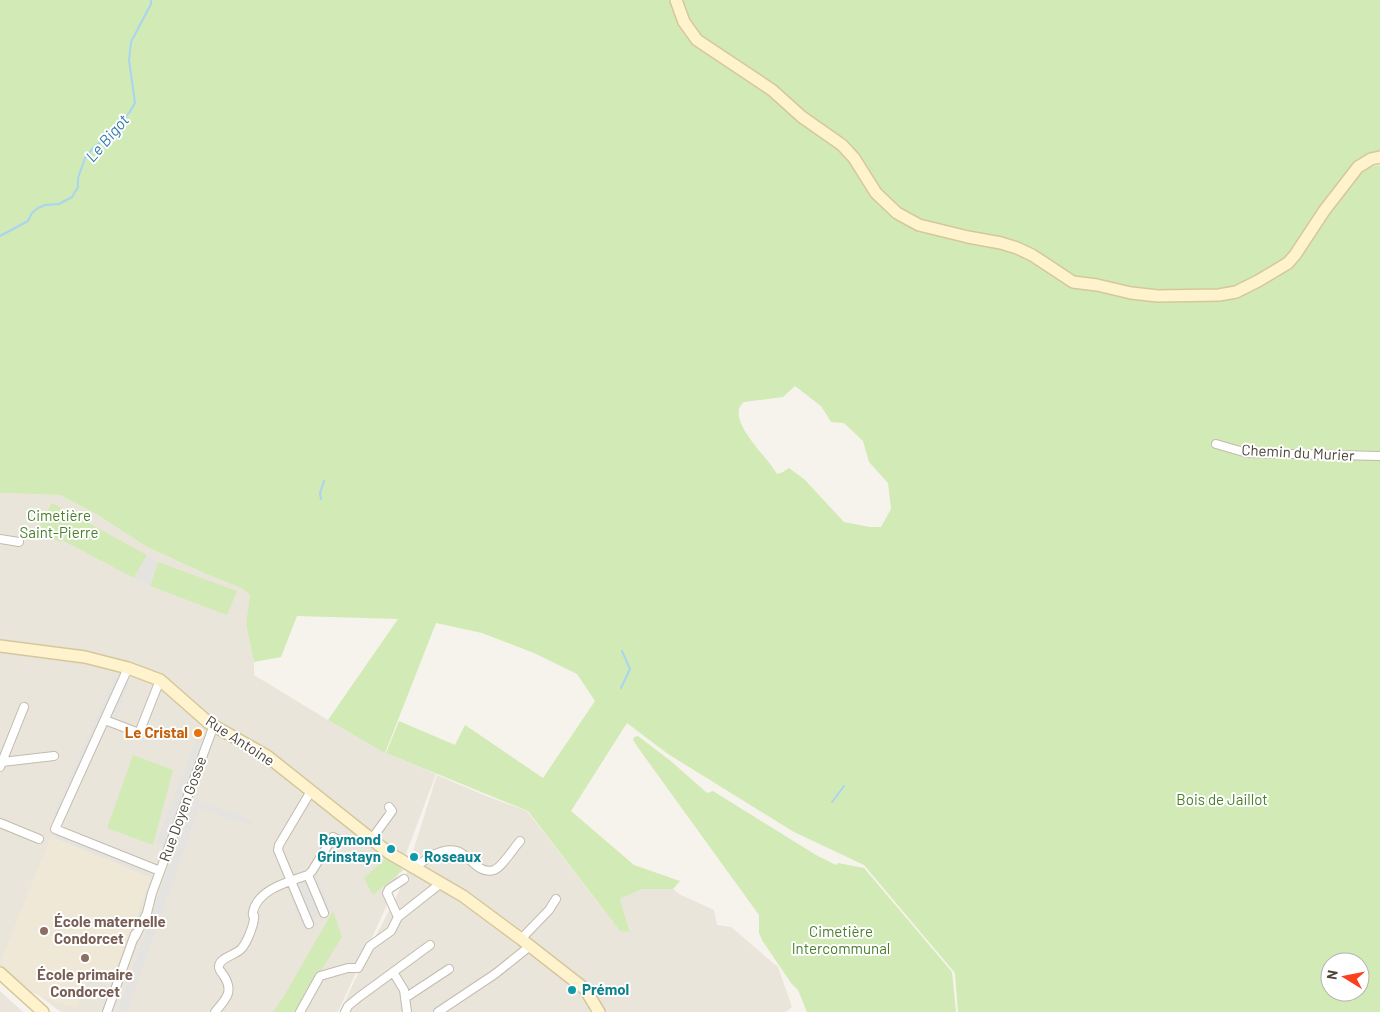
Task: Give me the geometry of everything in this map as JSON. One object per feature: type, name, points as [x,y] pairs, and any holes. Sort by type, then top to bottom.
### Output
[{"type":"street","points":[[676,0],[684,22],[697,40],[772,90],[802,117],[842,144],[854,158],[876,193],[897,213],[919,225],[1017,248],[1073,282],[1158,296],[1219,295],[1236,292],[1288,263],[1324,211],[1358,167],[1371,159],[1380,157]]},
{"type":"street","name":"Chemin du Murier","points":[[1216,444],[1247,453],[1380,456]]},
{"type":"street","points":[[0,539],[19,542]]},
{"type":"street","name":"Rue Antoine","points":[[0,646],[86,657],[128,668],[160,680],[209,723],[267,756],[371,840],[463,896],[525,942],[585,989],[599,1012]]},
{"type":"street","points":[[128,668],[55,829],[160,872]]},
{"type":"street","points":[[105,720],[140,733],[160,680]]},
{"type":"street","points":[[1,764],[24,707]]},
{"type":"street","name":"Rue Doyen Gosse","points":[[107,1010],[134,937],[141,911],[152,893],[214,725]]},
{"type":"street","points":[[1,764],[54,756]]},
{"type":"street","points":[[309,924],[278,850],[279,845],[311,791]]},
{"type":"street","points":[[371,840],[392,811],[389,807]]},
{"type":"street","points":[[0,823],[40,839]]},
{"type":"street","points":[[215,1012],[228,993],[227,982],[219,968],[219,964],[244,946],[254,920],[253,913],[258,900],[266,892],[308,875],[332,837],[337,840]]},
{"type":"street","points":[[410,865],[423,861],[435,854],[450,851],[464,855],[483,870],[493,870],[502,864],[520,841]]},
{"type":"street","points":[[308,875],[324,913]]},
{"type":"street","points":[[398,917],[387,893],[389,889],[404,879]]},
{"type":"street","points":[[300,1012],[320,976],[348,968],[358,968],[370,946],[391,930],[398,917],[439,882]]},
{"type":"street","points":[[438,1012],[495,974],[525,942],[556,899]]},
{"type":"street","points":[[345,1012],[348,1006],[430,944]]},
{"type":"street","points":[[405,998],[449,969]]},
{"type":"street","points":[[394,972],[404,990],[407,1012]]},
{"type":"street","points":[[1,980],[38,1012]]},
{"type":"street","points":[[1,980],[43,1012]]},
{"type":"shaded area","points":[[0,493],[60,495],[96,514],[147,547],[241,588],[251,595],[246,625],[254,662],[254,675],[386,753],[436,774],[386,907],[338,1012],[61,1012],[0,966]]},
{"type":"shaded area","points":[[147,555],[158,562],[150,586],[134,578]]},
{"type":"shaded area","points":[[115,676],[122,681],[60,818],[54,814]]},
{"type":"shaded area","points":[[126,682],[129,683],[117,718],[111,716]]},
{"type":"shaded area","points":[[199,730],[206,734],[164,847],[156,844]]},
{"type":"shaded area","points":[[437,775],[527,811],[620,931],[630,931],[620,899],[642,889],[673,889],[679,894],[714,910],[717,925],[731,927],[778,967],[792,1007],[786,1012],[603,1012],[592,987],[511,925],[410,861]]},
{"type":"shaded area","points":[[193,798],[252,820],[250,826],[199,808],[127,1012],[117,1012]]},
{"type":"shaded area","points":[[57,834],[153,871],[151,876],[55,838]]},
{"type":"shaded area","points":[[51,836],[151,878],[110,985],[89,977],[77,1009],[33,993],[0,963]]},
{"type":"shaded area","points":[[286,855],[294,874],[311,868],[315,871],[331,910],[314,917],[318,925],[305,931],[291,899],[296,897],[287,876],[284,877],[277,860]]},
{"type":"shaded area","points":[[408,870],[466,903],[584,996],[592,1012],[340,1012]]},
{"type":"shaded area","points":[[0,991],[23,1012],[0,1012]]},
{"type":"green space","name":"Bois de Jaillot","points":[[0,0],[1380,0],[1380,153],[1359,158],[1369,167],[1380,165],[1380,1012],[958,1012],[955,973],[864,865],[794,832],[668,754],[627,723],[571,811],[634,865],[680,881],[673,889],[642,889],[620,899],[630,932],[620,931],[528,811],[386,753],[399,721],[455,745],[465,725],[543,778],[595,701],[577,674],[534,653],[482,633],[436,623],[385,753],[328,720],[398,619],[297,616],[281,657],[254,662],[246,625],[250,595],[241,588],[147,547],[96,514],[60,495],[0,493]],"holes":[[[795,386],[821,406],[831,422],[844,423],[863,441],[869,462],[888,483],[891,509],[881,527],[844,522],[804,479],[789,468],[777,474],[743,428],[739,418],[739,409],[744,402],[783,397]]]},
{"type":"green space","name":"Cimetière Saint-Pierre","points":[[52,503],[147,555],[134,578],[62,540],[60,542],[45,535],[35,533]]},
{"type":"green space","points":[[158,562],[237,591],[227,615],[150,586]]},
{"type":"green space","name":"Cimetière Intercommunal","points":[[638,736],[672,762],[707,793],[713,791],[816,855],[836,865],[838,863],[864,868],[952,972],[956,1012],[807,1012],[798,990],[791,983],[762,940],[759,933],[759,915],[639,749],[633,740],[634,737]]},
{"type":"green space","points":[[133,755],[173,770],[153,845],[107,828]]},
{"type":"green space","points":[[386,858],[403,870],[373,895],[364,878]]},
{"type":"green space","points":[[333,911],[342,937],[295,1012],[273,1012],[284,996]]},
{"type":"waterway","name":"Le Bigot","points":[[0,236],[28,221],[32,213],[38,208],[45,205],[59,204],[72,197],[78,187],[78,178],[85,158],[129,113],[135,103],[129,60],[131,42],[151,4],[151,0]]},
{"type":"waterway","points":[[321,499],[320,493],[324,481]]},
{"type":"waterway","points":[[621,688],[630,669],[622,651]]},
{"type":"waterway","points":[[832,802],[844,786]]},
{"type":"place","name":"Le Cristal","points":[[198,733]]},
{"type":"place","name":"Raymond Grinstayn","points":[[391,849]]},
{"type":"place","name":"Roseaux","points":[[414,857]]},
{"type":"place","name":"École maternelle Condorcet","points":[[44,931]]},
{"type":"place","name":"École primaire Condorcet","points":[[85,958]]},
{"type":"place","name":"Prémol","points":[[572,990]]}]
